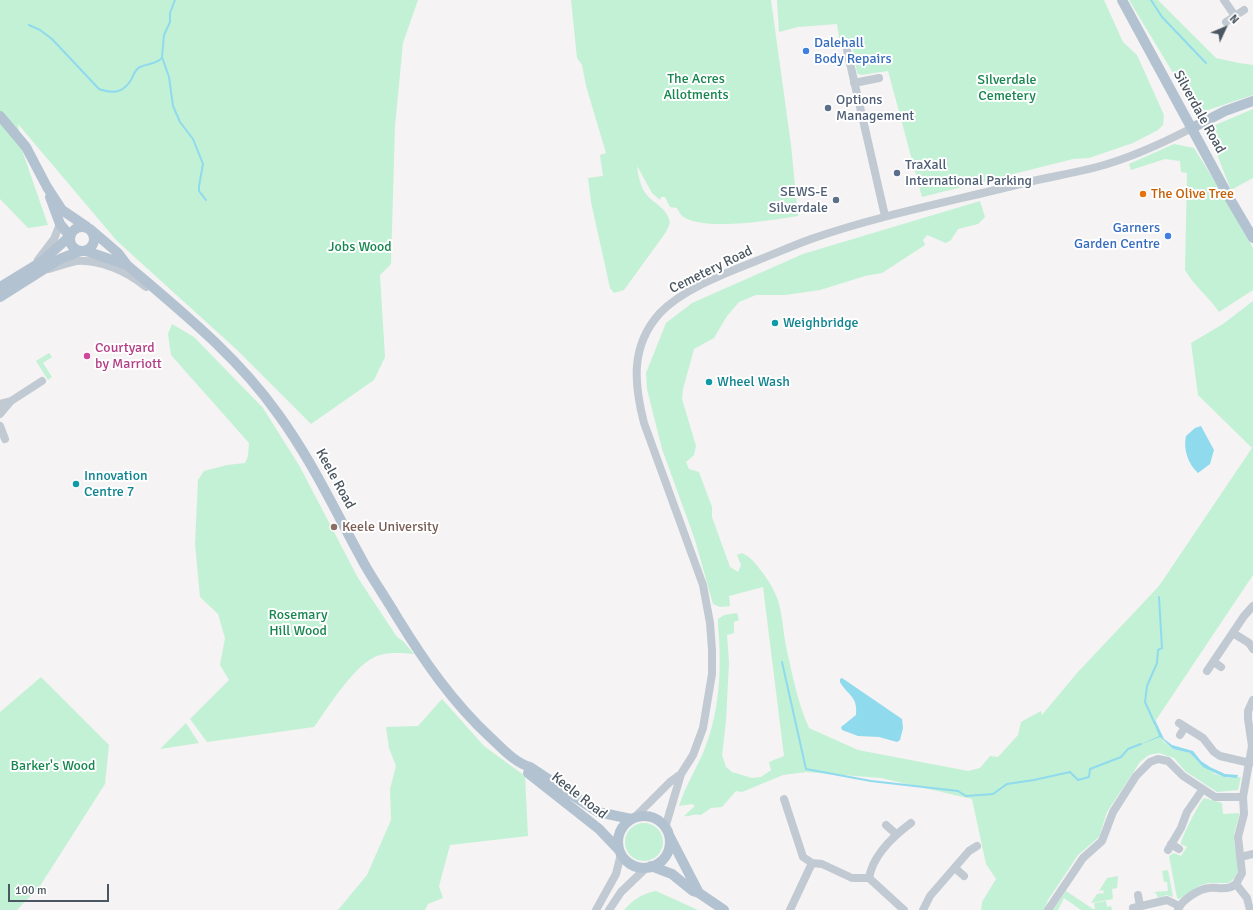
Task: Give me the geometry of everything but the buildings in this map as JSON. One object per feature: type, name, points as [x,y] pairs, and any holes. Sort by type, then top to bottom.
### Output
[{"type":"main road","name":"Silverdale Road","points":[[1122,0],[1230,199],[1253,238]]},
{"type":"main road","points":[[1192,128],[1225,111],[1253,101]]},
{"type":"main road","points":[[0,116],[26,147],[47,187],[62,210],[89,228],[118,253],[127,265]]},
{"type":"main road","points":[[47,187],[52,206],[60,224],[69,236],[72,246],[127,265]]},
{"type":"main road","points":[[0,286],[29,269],[51,253],[69,236],[75,228],[89,228]]},
{"type":"main road","points":[[0,297],[45,270],[60,259],[83,251],[93,243],[94,236],[89,228]]},
{"type":"main road","name":"Keele Road","points":[[127,265],[234,360],[273,407],[301,446],[319,476],[366,567],[441,684],[485,733],[521,764],[526,772],[600,829],[620,852]]},
{"type":"main road","name":"Keele Road","points":[[521,764],[530,767],[598,812],[633,819]]},
{"type":"main road","points":[[699,893],[666,830],[658,821],[649,816],[633,819],[620,832],[618,841],[620,852],[633,865],[649,866],[672,874],[693,891],[699,893],[724,910]]},
{"type":"main road","points":[[649,866],[661,861],[667,853],[669,843],[666,830]]},
{"type":"street","points":[[1224,0],[1235,16]]},
{"type":"street","points":[[1226,22],[1244,10]]},
{"type":"street","points":[[847,50],[885,216]]},
{"type":"street","points":[[854,84],[879,78]]},
{"type":"street","name":"Cemetery Road","points":[[666,830],[681,774],[693,755],[703,728],[712,674],[711,637],[703,585],[644,423],[638,402],[636,366],[645,337],[660,313],[682,296],[733,271],[810,239],[885,216],[1097,167],[1137,154],[1192,128]]},
{"type":"street","points":[[29,269],[43,255],[60,224]]},
{"type":"street","points":[[45,270],[77,261],[99,263],[128,275],[157,297],[167,299]]},
{"type":"street","points":[[0,414],[11,401],[42,381]]},
{"type":"street","points":[[0,404],[11,401]]},
{"type":"street","points":[[0,426],[5,439],[0,435]]},
{"type":"street","points":[[1207,671],[1244,616],[1253,606]]},
{"type":"street","points":[[1233,633],[1249,642],[1253,649]]},
{"type":"street","points":[[1214,662],[1221,667]]},
{"type":"street","points":[[1138,895],[1136,907],[1167,900],[1179,908],[1204,889],[1226,889],[1236,884],[1242,873],[1238,837],[1244,814],[1243,797],[1252,746],[1248,711],[1253,700]]},
{"type":"street","points":[[1180,735],[1182,725],[1203,738],[1214,752],[1220,756],[1249,767]]},
{"type":"street","points":[[1048,910],[1083,858],[1102,841],[1113,812],[1136,776],[1150,762],[1158,759],[1168,761],[1183,776],[1219,798],[1243,797]]},
{"type":"street","name":"Cemetery Road","points":[[633,819],[670,782],[681,774]]},
{"type":"street","points":[[1179,849],[1169,847],[1182,828],[1187,812],[1203,789]]},
{"type":"street","points":[[784,800],[803,857],[812,863],[822,864],[852,878],[869,878],[904,910]]},
{"type":"street","points":[[869,878],[870,870],[882,849],[896,834],[911,823]]},
{"type":"street","points":[[886,825],[896,834]]},
{"type":"street","points":[[923,910],[930,896],[969,851],[977,846]]},
{"type":"street","points":[[596,910],[616,874],[620,852]]},
{"type":"street","points":[[1241,857],[1253,854]]},
{"type":"street","points":[[790,910],[812,863]]},
{"type":"street","points":[[609,910],[621,892],[649,866]]},
{"type":"street","points":[[955,868],[964,876]]},
{"type":"street","points":[[1236,884],[1247,898],[1250,910]]},
{"type":"green space","name":"Jobs Wood","points":[[0,0],[418,0],[403,43],[395,126],[391,264],[380,275],[385,357],[374,380],[311,424],[236,349],[117,241],[18,124],[22,150],[48,225],[28,228],[0,199]]},
{"type":"green space","name":"The Acres Allotments","points":[[571,0],[771,0],[791,145],[798,216],[738,224],[692,221],[682,216],[677,208],[670,207],[665,197],[661,197],[660,200],[652,193],[637,166],[639,179],[644,191],[651,200],[663,209],[670,223],[666,232],[624,290],[614,293],[610,288],[591,202],[588,178],[603,176],[600,155],[606,153],[586,86],[582,65],[577,58]]},
{"type":"green space","name":"Silverdale Cemetery","points":[[777,0],[1104,0],[1123,42],[1137,55],[1164,115],[1163,125],[1158,130],[1133,143],[1089,158],[1073,159],[922,197],[888,71],[861,75],[857,73],[853,50],[850,43],[840,43],[837,24],[798,27],[779,32]]},
{"type":"green space","points":[[1129,0],[1158,0],[1216,58],[1253,65],[1253,95],[1202,112],[1193,106]]},
{"type":"green space","points":[[1253,109],[1253,178],[1231,190],[1210,137],[1213,126]]},
{"type":"green space","points":[[1174,144],[1194,148],[1224,196],[1253,248],[1253,290],[1219,312],[1185,270],[1187,173],[1181,172],[1180,161],[1165,159],[1131,170],[1129,164]]},
{"type":"green space","points":[[980,201],[985,217],[978,224],[958,229],[951,240],[946,243],[927,235],[923,240],[925,245],[882,273],[865,276],[820,290],[785,295],[756,295],[739,302],[727,316],[714,338],[694,349],[683,389],[682,399],[696,446],[694,455],[686,462],[689,469],[699,472],[712,507],[712,517],[730,567],[738,572],[741,565],[737,555],[742,553],[758,566],[775,592],[796,690],[809,728],[858,750],[968,771],[980,768],[990,756],[998,757],[1018,735],[1021,722],[1041,711],[1042,715],[1077,673],[1159,586],[1252,448],[1198,395],[1191,343],[1223,324],[1253,301],[1253,575],[1154,723],[1163,741],[1173,749],[1190,753],[1198,762],[1215,774],[1228,778],[1241,777],[1238,790],[1217,792],[1185,771],[1174,758],[1159,753],[1149,755],[1140,762],[1107,812],[1099,837],[1078,855],[1048,900],[1044,910],[981,910],[982,902],[996,879],[986,864],[972,799],[881,778],[806,772],[783,775],[742,792],[736,791],[722,807],[711,808],[701,815],[696,814],[684,816],[695,806],[692,804],[679,806],[703,753],[713,722],[718,690],[720,657],[718,619],[724,615],[737,613],[739,620],[734,622],[734,633],[727,635],[729,662],[726,721],[722,755],[726,767],[732,772],[752,778],[761,777],[771,770],[769,762],[784,756],[763,587],[729,596],[730,606],[720,607],[713,604],[695,540],[662,449],[647,389],[646,373],[666,323],[692,303],[803,254]]},
{"type":"green space","name":"Rosemary Hill Wood","points":[[172,324],[194,337],[263,408],[300,467],[358,578],[397,637],[403,641],[414,654],[388,653],[371,659],[352,675],[314,727],[207,742],[190,719],[229,680],[220,665],[225,638],[218,614],[200,597],[195,544],[198,480],[204,471],[227,465],[245,463],[248,456],[249,443],[171,355],[168,334]]},
{"type":"green space","points":[[49,353],[52,357],[43,363],[52,377],[48,380],[36,361]]},
{"type":"green space","name":"Barker's Wood","points":[[41,677],[109,745],[105,784],[40,886],[17,910],[0,910],[0,712]]},
{"type":"green space","points":[[442,699],[484,746],[525,776],[528,836],[450,845],[439,886],[443,898],[428,904],[425,910],[338,910],[367,875],[391,820],[390,789],[396,766],[389,748],[386,727],[418,726]]},
{"type":"green space","points":[[186,723],[199,743],[160,749]]},
{"type":"green space","points":[[1204,798],[1222,803],[1223,814],[1239,813],[1234,838],[1238,862],[1237,874],[1234,879],[1228,883],[1208,883],[1201,885],[1179,899],[1177,898],[1169,856],[1174,853],[1181,856],[1187,847],[1181,844],[1184,835],[1198,806]]},
{"type":"green space","points":[[640,823],[648,823],[658,828],[662,835],[662,849],[658,856],[648,861],[640,861],[630,856],[628,853],[625,846],[625,838],[630,828],[633,826]]},
{"type":"green space","points":[[1168,870],[1173,897],[1166,895],[1158,898],[1156,893],[1153,892],[1168,891],[1167,882],[1164,882],[1162,871]]},
{"type":"green space","points":[[1118,876],[1117,888],[1112,889],[1113,899],[1091,903],[1097,894],[1104,893],[1103,890],[1099,891],[1107,878]]},
{"type":"green space","points":[[656,891],[698,910],[624,910],[638,898],[647,893]]},
{"type":"green space","points":[[1066,891],[1093,909],[1095,909],[1094,903],[1106,901],[1107,907],[1111,906],[1112,910],[1081,910],[1064,898],[1058,910],[1053,910]]},
{"type":"water","points":[[1201,426],[1214,450],[1210,464],[1198,473],[1189,461],[1185,441],[1186,436],[1195,428]]},
{"type":"water","points":[[842,678],[902,719],[903,728],[900,740],[897,742],[879,737],[858,736],[842,730],[841,727],[856,715],[856,709],[854,700],[840,682],[840,679]]},
{"type":"water","points":[[1155,720],[1164,739],[1172,745],[1193,751],[1201,761],[1210,767],[1225,774],[1238,775],[1237,778],[1224,777],[1203,767],[1190,753],[1173,749],[1160,737],[1139,745],[1159,736],[1154,723]]},
{"type":"waterway","points":[[175,0],[170,13],[170,22],[164,35],[162,57],[169,77],[173,106],[180,122],[193,139],[203,164],[199,191],[206,200]]},
{"type":"waterway","points":[[1151,0],[1162,17],[1206,63]]},
{"type":"waterway","points":[[29,25],[40,30],[52,39],[99,89],[104,91],[113,92],[125,88],[138,68],[157,62],[162,58]]},
{"type":"waterway","points":[[1155,724],[1145,702],[1147,686],[1157,663],[1158,650],[1162,648],[1159,597]]},
{"type":"waterway","points":[[782,662],[806,769],[871,781],[958,791],[966,796],[993,794],[1007,784],[1070,772],[1078,780],[1089,777],[1090,769],[1121,757],[1128,749],[1141,744]]},
{"type":"place","name":"Dalehall Body Repairs","points":[[806,51]]},
{"type":"place","name":"Options Management","points":[[828,108]]},
{"type":"place","name":"TraXall International Parking","points":[[897,173]]},
{"type":"place","name":"The Olive Tree","points":[[1143,194]]},
{"type":"place","name":"SEWS-E Silverdale","points":[[836,200]]},
{"type":"place","name":"Garners Garden Centre","points":[[1168,236]]},
{"type":"place","name":"Weighbridge","points":[[775,323]]},
{"type":"place","name":"Courtyard by Marriott","points":[[87,356]]},
{"type":"place","name":"Wheel Wash","points":[[709,382]]},
{"type":"place","name":"Innovation Centre 7","points":[[76,484]]},
{"type":"place","name":"Keele University","points":[[334,527]]}]
